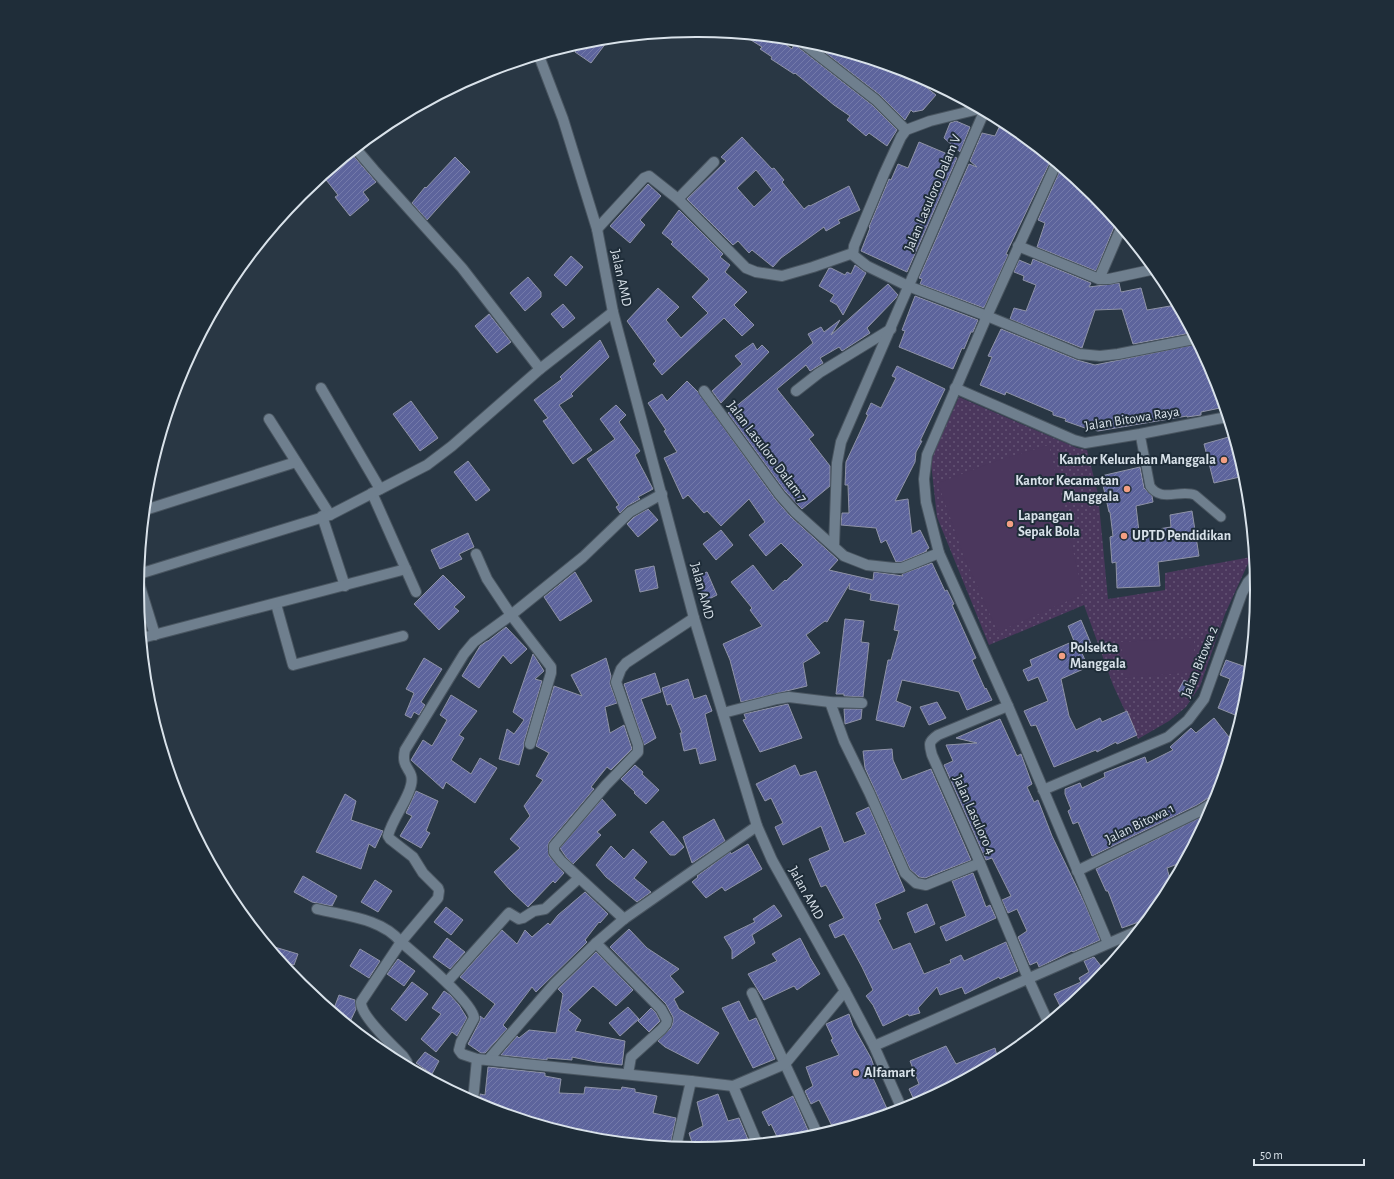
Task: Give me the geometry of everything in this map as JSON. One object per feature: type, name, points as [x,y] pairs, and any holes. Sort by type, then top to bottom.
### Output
[{"type":"street","points":[[811,49],[876,100],[906,130]]},
{"type":"street","name":"Jalan AMD","points":[[540,60],[563,119],[596,229],[613,312],[694,618],[757,826],[772,860],[874,1046],[899,1103]]},
{"type":"street","points":[[972,111],[930,121],[906,130],[901,137],[884,174],[854,246],[853,253],[855,257],[867,266],[908,286],[987,316],[1079,354],[1090,356],[1118,354],[1190,340]]},
{"type":"street","name":"Jalan Lasuloro Dalam V","points":[[834,546],[838,451],[854,409],[891,328],[982,117]]},
{"type":"street","points":[[359,153],[462,268],[540,369]]},
{"type":"street","points":[[678,199],[714,162]]},
{"type":"street","points":[[1054,168],[955,388],[927,455],[924,480],[926,502],[939,553],[1008,706],[1108,943]]},
{"type":"street","points":[[596,229],[646,176],[651,176],[678,199],[746,268],[756,272],[782,276],[853,253]]},
{"type":"street","points":[[1099,279],[1119,233]]},
{"type":"street","points":[[1018,246],[1099,279],[1109,279],[1147,270]]},
{"type":"street","points":[[145,572],[326,516],[427,465],[452,446],[540,369],[613,312]]},
{"type":"street","points":[[796,391],[819,373],[891,328]]},
{"type":"street","points":[[321,388],[376,491],[416,592]]},
{"type":"street","name":"Jalan Bitowa Raya","points":[[955,388],[1074,440],[1085,443],[1222,418]]},
{"type":"street","name":"Jalan Lasuloro Dalam 7","points":[[704,391],[780,495],[795,512],[844,556],[858,563],[867,565],[902,568],[939,553]]},
{"type":"street","points":[[269,419],[296,462],[326,516],[345,586]]},
{"type":"street","points":[[150,508],[296,462]]},
{"type":"street","points":[[404,1058],[366,1015],[361,1005],[401,942],[438,898],[438,888],[423,873],[413,858],[388,836],[411,786],[412,775],[404,764],[403,756],[405,750],[426,714],[469,647],[474,642],[511,615],[583,557],[630,512],[662,494]]},
{"type":"street","points":[[476,554],[487,579],[511,615],[550,664],[552,670],[530,744]]},
{"type":"street","points":[[147,637],[406,569]]},
{"type":"street","name":"Jalan Bitowa 2","points":[[1043,790],[1168,737],[1188,720],[1204,699],[1242,593],[1249,581]]},
{"type":"street","points":[[145,601],[155,635]]},
{"type":"street","points":[[276,604],[293,665],[403,636]]},
{"type":"street","points":[[624,919],[561,861],[554,852],[554,846],[606,785],[638,752],[639,749],[616,682],[617,676],[626,663],[694,618]]},
{"type":"street","points":[[723,713],[777,699],[789,698],[862,703]]},
{"type":"street","points":[[830,702],[844,741],[869,792],[905,873],[916,883],[926,885],[980,863]]},
{"type":"street","name":"Jalan Lasuloro 4","points":[[1008,706],[938,735],[930,742],[932,755],[1046,1017]]},
{"type":"street","name":"Jalan Bitowa 1","points":[[1077,871],[1204,808]]},
{"type":"street","points":[[488,1060],[555,983],[596,943],[624,919],[757,826]]},
{"type":"street","points":[[447,982],[509,913],[519,919],[534,911],[545,909],[579,878]]},
{"type":"street","points":[[317,909],[375,923],[395,935],[447,982],[474,1014],[474,1018],[459,1045],[460,1052],[478,1059],[733,1086],[786,1064],[845,991]]},
{"type":"street","points":[[874,1046],[1128,935]]},
{"type":"street","points":[[596,943],[660,1009],[667,1020],[662,1029],[631,1056],[628,1074]]},
{"type":"street","points":[[752,993],[815,1129]]},
{"type":"street","points":[[474,1094],[478,1059]]},
{"type":"street","points":[[677,1141],[691,1081]]},
{"type":"street","points":[[733,1086],[755,1139]]},
{"type":"lane","points":[[1140,434],[1150,486],[1152,489],[1158,494],[1164,496],[1190,493],[1195,495],[1221,517]]},
{"type":"shaded area","points":[[959,397],[1077,448],[1087,450],[1098,494],[1108,599],[1165,590],[1165,573],[1248,558],[1249,562],[1225,614],[1200,686],[1186,707],[1169,721],[1138,739],[1113,685],[1084,605],[989,645],[937,517],[931,463],[935,450]]},
{"type":"shaded area","name":"Lapangan Sepak Bola","points":[[1049,445],[1083,594],[998,632],[964,557],[938,483],[996,461]]},
{"type":"shaded area","points":[[1194,638],[1194,672],[1125,678],[1121,642]]},
{"type":"building","points":[[751,40],[786,45],[792,49],[793,46],[798,47],[872,105],[897,130],[887,146],[869,133],[866,136],[847,120],[850,116],[795,73],[794,74],[771,59],[772,57],[760,49],[762,47]]},
{"type":"building","points":[[604,45],[591,63],[575,52],[589,48]]},
{"type":"building","points":[[825,53],[875,66],[926,87],[936,95],[923,110],[913,112],[911,110],[905,120],[880,95]]},
{"type":"building","points":[[956,121],[970,127],[960,152],[944,138],[950,123]]},
{"type":"building","points":[[999,127],[1049,164],[1006,254],[1008,255],[984,308],[920,284],[922,279],[919,278],[969,164],[977,167],[970,161],[982,133],[995,136]]},
{"type":"building","points":[[742,137],[772,169],[774,168],[784,180],[782,182],[804,209],[809,205],[810,206],[849,186],[860,210],[838,220],[840,223],[826,231],[824,227],[781,258],[773,267],[752,250],[749,253],[738,241],[733,245],[687,199],[726,161],[721,157]],"holes":[[[756,170],[772,190],[754,207],[737,188]]]},
{"type":"building","points":[[919,142],[957,158],[907,272],[861,251],[870,228],[869,227],[889,179],[891,180],[898,164],[908,168]]},
{"type":"building","points":[[354,157],[376,182],[363,192],[369,200],[350,216],[335,197],[338,195],[326,180]]},
{"type":"building","points":[[455,157],[470,172],[427,220],[412,203],[425,187],[426,188]]},
{"type":"building","points":[[1059,172],[1088,199],[1114,227],[1096,271],[1037,247],[1045,223],[1038,220]]},
{"type":"building","points":[[648,184],[661,196],[640,220],[645,225],[630,243],[610,226]]},
{"type":"building","points":[[679,210],[723,254],[720,257],[730,265],[725,272],[747,292],[734,305],[754,325],[742,336],[724,318],[662,375],[653,364],[656,361],[627,321],[658,288],[679,307],[666,320],[681,338],[708,313],[692,297],[709,279],[671,244],[673,242],[662,233]]},
{"type":"building","points":[[571,256],[583,267],[566,286],[554,275]]},
{"type":"building","points":[[1033,259],[1091,283],[1089,287],[1119,283],[1121,292],[1141,288],[1147,310],[1171,306],[1187,334],[1133,344],[1122,309],[1095,310],[1082,348],[1010,319],[1014,308],[1026,311],[1036,285],[1023,280],[1024,276],[1014,272],[1019,260],[1031,265]]},
{"type":"building","points":[[855,265],[866,273],[843,315],[837,305],[830,301],[834,295],[819,286],[829,268],[845,275],[847,272],[851,274]]},
{"type":"building","points":[[528,277],[541,292],[541,297],[525,311],[510,293]]},
{"type":"building","points":[[888,284],[898,295],[867,328],[870,333],[842,351],[839,347],[820,358],[823,363],[810,371],[806,365],[777,389],[814,435],[809,439],[830,466],[830,486],[802,509],[785,491],[728,413],[813,343],[808,334],[821,327],[824,332],[840,320],[831,335]]},
{"type":"building","points":[[915,296],[978,320],[964,349],[962,348],[953,369],[899,347],[905,331],[902,330]]},
{"type":"building","points":[[563,304],[575,318],[563,328],[551,314]]},
{"type":"building","points":[[489,314],[511,342],[497,353],[475,326]]},
{"type":"building","points":[[1001,329],[1077,360],[1095,365],[1193,345],[1219,408],[1201,412],[1201,415],[1098,431],[1065,421],[1066,419],[1053,415],[1053,412],[1006,392],[1005,395],[980,385],[992,357],[988,356]]},
{"type":"building","points":[[600,340],[609,357],[571,394],[573,396],[559,405],[592,450],[573,464],[543,421],[548,418],[534,400],[562,379],[560,377]]},
{"type":"building","points":[[753,343],[757,350],[762,345],[769,352],[721,403],[712,391],[742,364],[735,356]]},
{"type":"building","points":[[897,366],[945,389],[920,441],[922,441],[916,452],[915,462],[895,501],[908,499],[912,534],[920,530],[929,548],[926,550],[927,551],[901,562],[896,562],[886,540],[881,543],[876,528],[841,525],[842,513],[849,513],[848,485],[845,485],[846,462],[868,415],[866,414],[871,403],[881,408],[896,378],[892,376]]},
{"type":"building","points":[[687,381],[698,392],[775,499],[791,517],[838,560],[829,570],[873,580],[874,572],[903,576],[902,574],[932,563],[945,591],[947,590],[954,604],[952,605],[976,658],[972,660],[985,689],[986,688],[992,700],[967,710],[959,692],[902,680],[896,701],[911,707],[904,727],[876,720],[888,660],[891,660],[899,631],[894,630],[899,605],[870,600],[871,594],[849,589],[850,583],[827,622],[825,621],[806,635],[820,653],[803,663],[807,686],[741,702],[730,660],[723,644],[762,626],[750,610],[752,608],[731,582],[753,565],[773,591],[803,565],[781,543],[766,556],[749,535],[765,522],[749,499],[721,526],[707,511],[704,513],[688,495],[683,499],[664,458],[677,452],[664,431],[666,430],[648,403],[662,394],[667,401]]},
{"type":"building","points":[[411,401],[438,438],[420,451],[393,414]]},
{"type":"building","points":[[616,405],[626,415],[619,422],[640,451],[635,455],[653,489],[638,497],[640,499],[627,506],[620,513],[616,507],[619,505],[587,459],[615,439],[600,419]]},
{"type":"building","name":"Kantor Kelurahan Manggala","points":[[1228,437],[1238,477],[1214,483],[1204,444]]},
{"type":"building","points":[[468,461],[490,490],[476,501],[454,472]]},
{"type":"building","points":[[1140,467],[1144,488],[1152,496],[1153,502],[1136,506],[1139,532],[1171,527],[1170,515],[1192,511],[1199,556],[1158,562],[1160,586],[1117,588],[1116,562],[1112,563],[1110,537],[1113,536],[1110,512],[1101,476]]},
{"type":"building","points":[[648,509],[658,520],[638,537],[627,524],[634,517]]},
{"type":"building","points":[[721,530],[733,545],[716,560],[703,544]]},
{"type":"building","points":[[468,533],[474,547],[459,554],[462,559],[440,569],[431,550]]},
{"type":"building","points":[[654,566],[658,588],[640,592],[635,570]]},
{"type":"building","points":[[575,572],[592,601],[560,621],[544,597]]},
{"type":"building","points":[[707,572],[717,595],[703,602],[693,578]]},
{"type":"building","points":[[443,575],[465,597],[454,607],[459,611],[439,630],[414,604]]},
{"type":"building","points":[[845,619],[864,621],[861,642],[869,643],[863,697],[836,694]]},
{"type":"building","points":[[1081,620],[1092,646],[1081,651],[1088,667],[1061,679],[1069,716],[1076,730],[1100,718],[1102,722],[1127,711],[1137,735],[1117,744],[1116,742],[1097,752],[1096,750],[1054,767],[1036,725],[1031,726],[1024,711],[1048,701],[1038,677],[1028,681],[1023,670],[1032,666],[1030,660],[1074,641],[1068,626]]},
{"type":"building","points":[[506,627],[527,649],[511,664],[503,655],[479,688],[462,676],[480,646]]},
{"type":"building","points":[[533,654],[544,671],[535,679],[542,681],[524,742],[519,765],[499,759],[507,729],[514,734],[524,720],[513,712]]},
{"type":"building","points":[[424,658],[442,669],[421,702],[425,705],[419,715],[414,712],[411,718],[405,715],[414,693],[406,689]]},
{"type":"building","points":[[606,658],[611,676],[610,684],[617,703],[605,707],[610,733],[624,725],[632,749],[611,770],[607,767],[591,787],[594,789],[549,842],[549,856],[564,873],[555,883],[553,881],[528,907],[494,872],[520,848],[510,839],[530,816],[524,806],[543,780],[536,776],[549,753],[536,746],[554,686],[582,696],[571,675]]},
{"type":"building","points":[[1226,660],[1244,666],[1235,715],[1218,708],[1230,679],[1220,675]]},
{"type":"building","points":[[655,673],[661,692],[641,699],[656,738],[644,745],[624,684]]},
{"type":"building","points":[[688,679],[694,699],[706,695],[712,711],[705,714],[716,760],[700,764],[696,748],[684,751],[680,733],[682,733],[671,704],[667,705],[662,688]]},
{"type":"building","points":[[1184,680],[1195,686],[1189,697],[1178,691]]},
{"type":"building","points":[[451,695],[477,711],[459,735],[464,738],[451,760],[471,774],[480,758],[497,768],[475,803],[446,782],[443,789],[411,760],[423,740],[432,746],[447,720],[440,715]]},
{"type":"building","points":[[937,702],[946,718],[929,725],[920,707]]},
{"type":"building","points":[[788,704],[802,738],[760,752],[743,720],[746,719],[744,714]]},
{"type":"building","points":[[844,709],[862,709],[861,719],[845,724]]},
{"type":"building","points":[[1214,718],[1229,737],[1208,798],[1092,856],[1078,822],[1073,824],[1068,811],[1071,809],[1065,794],[1065,789],[1080,783],[1082,788],[1105,777],[1104,773],[1145,757],[1147,763],[1173,750],[1170,747],[1191,728],[1196,733]]},
{"type":"building","points":[[1000,719],[1017,756],[1021,754],[1032,784],[1027,787],[1034,802],[1038,800],[1052,836],[1085,904],[1100,940],[1073,952],[1072,951],[1039,967],[1037,962],[1030,965],[1018,937],[1027,931],[1017,909],[1008,913],[1002,900],[1011,896],[992,858],[986,860],[944,765],[953,761],[946,745],[977,743],[956,738]]},
{"type":"building","points":[[892,749],[893,760],[902,780],[931,769],[971,860],[925,878],[919,877],[910,869],[865,768],[863,751]]},
{"type":"building","points":[[635,765],[659,790],[646,804],[621,779]]},
{"type":"building","points":[[795,765],[800,776],[816,771],[844,843],[866,834],[856,813],[869,807],[905,891],[875,904],[881,919],[878,920],[893,950],[910,943],[924,974],[951,963],[950,960],[961,955],[964,961],[1006,942],[1018,971],[1000,979],[999,977],[965,994],[962,987],[940,995],[937,987],[918,1008],[920,1013],[909,1016],[908,1014],[883,1026],[873,1005],[866,996],[873,990],[862,967],[844,934],[835,938],[829,925],[844,918],[826,885],[821,887],[809,859],[830,850],[821,826],[783,845],[775,827],[783,823],[771,798],[765,801],[756,784]]},
{"type":"building","points":[[416,791],[438,801],[426,831],[430,833],[421,848],[400,836],[412,816],[406,813]]},
{"type":"building","points":[[345,794],[356,801],[351,820],[383,831],[375,848],[369,844],[361,869],[316,852]]},
{"type":"building","points":[[602,799],[616,815],[597,832],[601,835],[573,864],[560,848]]},
{"type":"building","points":[[1200,817],[1193,834],[1176,865],[1167,868],[1169,875],[1138,922],[1122,928],[1108,891],[1106,891],[1096,869]]},
{"type":"building","points":[[714,819],[725,841],[692,863],[683,837]]},
{"type":"building","points":[[663,821],[684,847],[675,855],[670,855],[650,832]]},
{"type":"building","points":[[748,844],[762,869],[725,891],[722,887],[706,898],[692,882],[698,877],[697,876],[730,852],[731,854]]},
{"type":"building","points":[[611,846],[624,859],[633,849],[647,862],[634,878],[651,892],[637,902],[606,877],[596,865]]},
{"type":"building","points":[[973,873],[986,907],[990,905],[996,918],[946,941],[940,927],[966,916],[952,881]]},
{"type":"building","points":[[303,876],[337,896],[332,906],[312,902],[294,892]]},
{"type":"building","points":[[375,880],[392,891],[378,912],[361,902]]},
{"type":"building","points":[[585,892],[608,914],[600,923],[599,922],[585,940],[587,942],[536,992],[532,987],[503,1025],[507,1029],[485,1053],[481,1053],[468,1044],[480,1021],[480,1016],[484,1019],[495,1004],[460,977],[502,930],[517,944],[525,930],[532,937],[548,923],[550,925],[558,915]]},
{"type":"building","points":[[927,904],[935,924],[915,933],[907,913]]},
{"type":"building","points":[[774,905],[782,916],[752,935],[755,943],[732,959],[732,950],[724,937],[755,922],[753,919]]},
{"type":"building","points":[[446,907],[463,920],[451,935],[434,922]]},
{"type":"building","points":[[629,929],[647,948],[679,969],[670,976],[684,992],[674,999],[679,1009],[719,1033],[698,1064],[665,1047],[658,1041],[671,1028],[673,1017],[666,1004],[610,947]]},
{"type":"building","points":[[447,938],[465,952],[450,969],[433,957]]},
{"type":"building","points":[[800,938],[820,974],[797,990],[794,986],[764,1000],[748,974],[777,961],[772,954]]},
{"type":"building","points":[[277,948],[298,954],[294,965],[291,964]]},
{"type":"building","points":[[360,949],[380,961],[369,978],[350,966]]},
{"type":"building","points":[[596,952],[633,990],[616,1006],[593,986],[568,1010],[581,1020],[575,1031],[625,1041],[622,1065],[572,1057],[572,1060],[547,1058],[547,1060],[501,1055],[517,1036],[519,1038],[529,1030],[556,1033],[563,994],[558,989]]},
{"type":"building","points":[[1094,957],[1101,966],[1060,1006],[1054,994],[1081,982],[1079,978],[1089,972],[1084,961]]},
{"type":"building","points":[[398,959],[415,971],[404,986],[387,974]]},
{"type":"building","points":[[412,982],[428,994],[406,1021],[391,1009]]},
{"type":"building","points":[[444,991],[459,1005],[467,1018],[457,1036],[452,1032],[436,1052],[421,1039],[441,1014],[432,1008]]},
{"type":"building","points":[[339,995],[355,1000],[356,1009],[351,1020],[335,1006]]},
{"type":"building","points":[[739,1001],[749,1021],[756,1018],[775,1059],[753,1068],[722,1008]]},
{"type":"building","points":[[628,1007],[639,1019],[620,1036],[609,1023]]},
{"type":"building","points":[[651,1008],[656,1013],[660,1021],[649,1032],[638,1021]]},
{"type":"building","points":[[849,1014],[853,1026],[871,1058],[877,1075],[872,1076],[887,1108],[831,1125],[819,1100],[811,1104],[805,1091],[813,1086],[806,1067],[839,1055],[831,1040],[833,1039],[826,1024]]},
{"type":"building","points":[[946,1046],[956,1064],[995,1048],[996,1054],[941,1085],[913,1098],[909,1089],[919,1084],[910,1061]]},
{"type":"building","points":[[425,1052],[439,1061],[432,1074],[416,1063]]},
{"type":"building","points":[[488,1067],[545,1073],[545,1076],[561,1079],[559,1093],[584,1094],[585,1087],[621,1090],[622,1087],[635,1089],[635,1092],[657,1096],[653,1113],[676,1118],[671,1141],[625,1137],[589,1131],[519,1113],[480,1097],[480,1094],[485,1095]]},
{"type":"building","points":[[718,1094],[728,1121],[739,1118],[748,1139],[692,1142],[689,1133],[703,1126],[697,1102]]},
{"type":"building","points":[[793,1096],[808,1130],[777,1136],[771,1124],[769,1126],[762,1112]]},
{"type":"place","name":"Kantor Kelurahan Manggala","points":[[1224,460]]},
{"type":"place","name":"Kantor Kecamatan Manggala","points":[[1127,489]]},
{"type":"place","name":"Lapangan Sepak Bola","points":[[1010,524]]},
{"type":"place","name":"UPTD Pendidikan","points":[[1124,536]]},
{"type":"place","name":"Polsekta Manggala","points":[[1062,656]]},
{"type":"place","name":"Alfamart","points":[[856,1073]]}]
